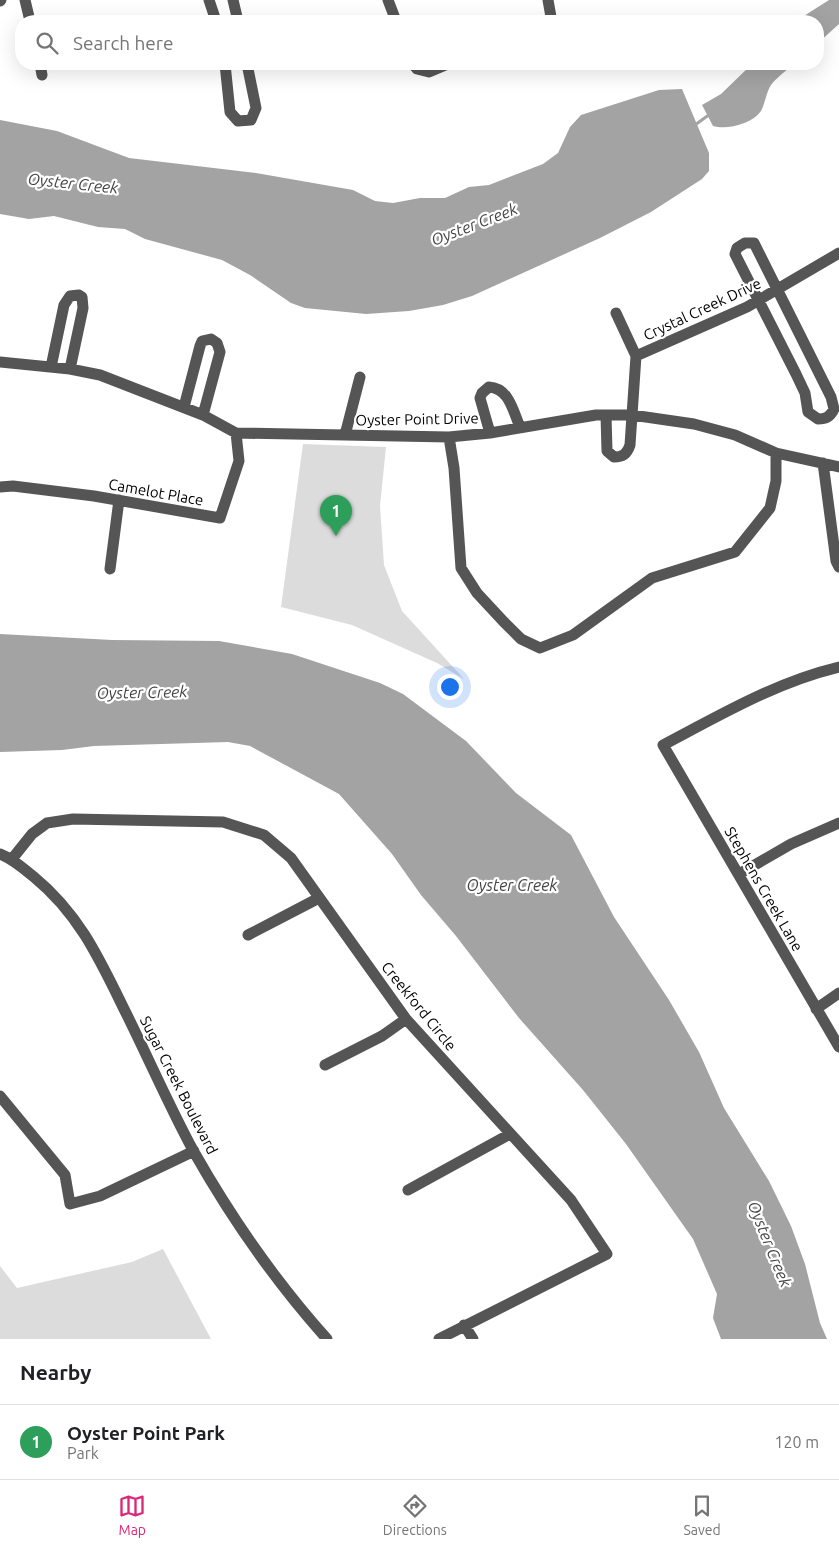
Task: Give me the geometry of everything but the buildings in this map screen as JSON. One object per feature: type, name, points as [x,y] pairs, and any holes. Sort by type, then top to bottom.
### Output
[{"type":"street","points":[[25,0],[29,15]]},
{"type":"street","points":[[209,0],[214,15]]},
{"type":"street","points":[[233,0],[237,15]]},
{"type":"street","points":[[388,0],[394,15]]},
{"type":"street","points":[[548,0],[551,15]]},
{"type":"street","points":[[226,70],[230,112],[238,121],[251,120],[256,108],[248,70]]},
{"type":"street","points":[[421,70],[429,72],[434,70]]},
{"type":"street","points":[[754,243],[778,290],[815,365],[834,409],[831,416],[825,419],[818,420],[808,412],[805,393],[735,254],[738,248],[745,244],[754,243]]},
{"type":"street","name":"Crystal Creek Drive","points":[[606,415],[606,446],[609,455],[614,458],[621,457],[628,452],[636,356],[759,300],[839,253]]},
{"type":"street","points":[[51,367],[64,306],[70,296],[79,295],[82,297],[84,308],[70,370]]},
{"type":"street","points":[[616,313],[636,356]]},
{"type":"street","points":[[184,407],[200,346],[202,341],[210,339],[217,343],[220,352],[203,415]]},
{"type":"street","name":"Oyster Point Drive","points":[[0,362],[51,367],[100,375],[203,415],[236,433],[449,437],[490,433],[606,415],[632,416],[694,424],[735,436],[776,453],[839,467]]},
{"type":"street","points":[[796,374],[815,365]]},
{"type":"street","points":[[345,435],[360,377]]},
{"type":"street","points":[[490,433],[480,398],[482,393],[489,387],[499,388],[506,394],[520,427]]},
{"type":"street","name":"Camelot Place","points":[[0,487],[13,486],[119,500],[220,518],[239,461],[236,433]]},
{"type":"street","points":[[449,437],[454,468],[461,568],[477,593],[520,639],[540,648],[572,635],[652,578],[735,552],[770,508],[776,481],[776,453]]},
{"type":"street","points":[[823,463],[836,561],[839,567]]},
{"type":"street","points":[[110,569],[119,500]]},
{"type":"street","name":"Stephens Creek Lane","points":[[839,668],[812,674],[756,696],[663,745],[839,1047]]},
{"type":"street","name":"Creekford Circle","points":[[12,859],[32,834],[47,823],[73,819],[223,822],[264,835],[291,858],[406,1019],[571,1200],[607,1254],[439,1339]]},
{"type":"street","points":[[739,874],[791,844],[839,823]]},
{"type":"street","name":"Sugar Creek Boulevard","points":[[0,854],[12,859],[48,888],[73,915],[94,947],[194,1151],[241,1230],[298,1306],[327,1339]]},
{"type":"street","points":[[248,935],[319,898]]},
{"type":"street","points":[[816,1009],[839,993]]},
{"type":"street","points":[[325,1065],[382,1036],[406,1019]]},
{"type":"street","points":[[0,1096],[65,1175],[70,1204],[100,1196],[194,1151]]},
{"type":"street","points":[[408,1190],[510,1134]]},
{"type":"street","points":[[464,1326],[473,1339]]},
{"type":"shaded area","points":[[303,444],[386,447],[380,506],[384,565],[402,611],[464,679],[437,663],[352,625],[281,607]]},
{"type":"shaded area","points":[[163,1249],[211,1339],[0,1339],[0,1266],[17,1288],[132,1262]]},
{"type":"water","points":[[829,0],[839,0],[839,24],[824,38],[824,15],[805,15]]},
{"type":"water","points":[[746,70],[786,70],[771,85],[761,111],[746,123],[725,127],[713,126],[702,105],[721,94]]},
{"type":"water","name":"Oyster Creek","points":[[682,89],[709,153],[709,171],[702,179],[651,212],[600,238],[472,296],[443,305],[409,311],[366,314],[305,308],[291,303],[250,275],[222,260],[145,239],[125,229],[98,227],[54,216],[29,219],[0,214],[0,120],[57,131],[129,158],[256,173],[353,190],[375,201],[393,203],[420,198],[445,198],[469,187],[489,185],[543,164],[558,153],[570,127],[581,115],[659,90]]},
{"type":"water","name":"Oyster Creek","points":[[0,634],[112,640],[219,641],[292,654],[380,683],[403,694],[466,741],[516,793],[571,835],[614,917],[669,1000],[699,1052],[724,1108],[769,1181],[791,1226],[805,1264],[820,1323],[827,1339],[721,1339],[713,1318],[717,1294],[693,1239],[626,1144],[583,1090],[519,1018],[456,936],[421,895],[392,854],[339,794],[250,746],[228,742],[94,746],[62,750],[0,752]]},
{"type":"waterway","name":"Oyster Creek","points":[[695,125],[710,114]]},
{"type":"place","name":"Oyster Point Park","points":[[336,536]]}]
